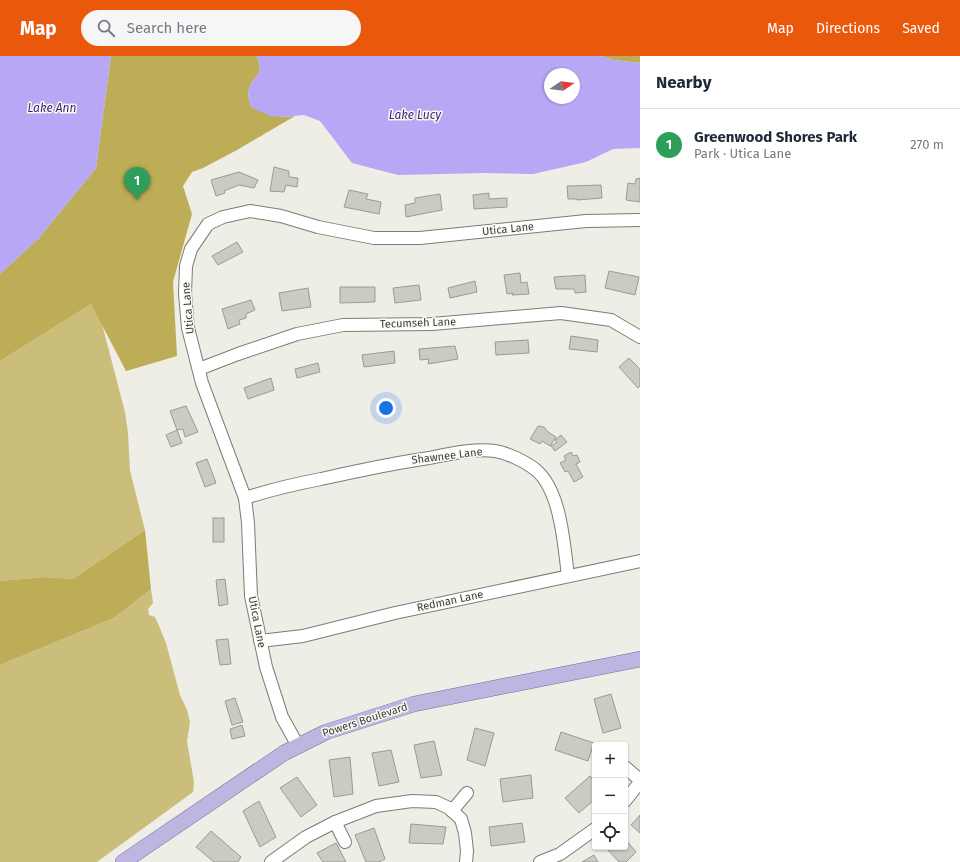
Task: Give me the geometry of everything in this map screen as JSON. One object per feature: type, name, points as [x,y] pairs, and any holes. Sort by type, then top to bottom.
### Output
[{"type":"main road","name":"Powers Boulevard","points":[[123,862],[284,753],[326,732],[414,704],[640,659]]},
{"type":"street","name":"Utica Lane","points":[[298,746],[282,717],[266,667],[260,641],[251,596],[248,522],[245,498],[202,383],[188,328],[185,294],[186,266],[190,249],[208,224],[250,211],[282,216],[318,227],[374,238],[420,238],[586,221],[640,220]]},
{"type":"street","name":"Tecumseh Lane","points":[[199,369],[297,334],[343,325],[432,324],[561,313],[611,320],[640,337]]},
{"type":"street","name":"Shawnee Lane","points":[[245,498],[270,490],[382,465],[466,452],[496,451],[518,458],[537,470],[550,489],[558,510],[563,534],[568,576]]},
{"type":"street","name":"Redman Lane","points":[[260,641],[303,636],[395,613],[640,561]]},
{"type":"street","points":[[628,770],[640,781],[628,797]]},
{"type":"street","points":[[452,811],[466,793]]},
{"type":"street","points":[[275,861],[306,837],[335,822],[376,806],[412,801],[436,802],[452,811],[460,819],[465,833],[467,852],[466,862]]},
{"type":"street","points":[[335,822],[344,842]]},
{"type":"street","points":[[540,862],[560,854],[592,831]]},
{"type":"shaded area","points":[[111,56],[255,56],[258,58],[260,71],[251,84],[248,95],[251,107],[282,117],[295,116],[237,150],[203,168],[192,172],[183,186],[192,214],[173,282],[177,356],[126,371],[91,304],[0,361],[0,274],[38,239],[96,168]]},
{"type":"shaded area","points":[[600,56],[640,56],[640,63],[614,60]]},
{"type":"shaded area","points":[[91,304],[102,324],[125,412],[128,433],[130,471],[145,530],[73,579],[44,577],[0,581],[0,361]]},
{"type":"shaded area","points":[[145,530],[151,589],[114,618],[0,665],[0,581],[44,577],[73,579]]},
{"type":"shaded area","points":[[151,589],[153,603],[148,609],[149,615],[155,617],[166,643],[180,695],[187,710],[190,722],[187,741],[194,782],[193,792],[97,862],[0,862],[0,665],[114,618]]},
{"type":"water","name":"Lake Ann","points":[[0,56],[111,56],[96,168],[38,239],[0,274]]},
{"type":"water","name":"Lake Lucy","points":[[255,56],[600,56],[614,60],[640,63],[640,148],[613,149],[586,162],[533,174],[485,173],[398,175],[352,163],[320,121],[304,115],[282,117],[270,116],[251,107],[248,95],[249,91],[251,84],[260,71],[258,58]]},
{"type":"building","points":[[274,167],[289,171],[289,177],[298,178],[297,187],[286,185],[284,192],[270,191]]},
{"type":"building","points":[[239,172],[258,180],[254,188],[239,185],[216,196],[211,180]]},
{"type":"building","points":[[640,178],[640,202],[626,200],[628,183],[635,184],[636,179]]},
{"type":"building","points":[[601,185],[602,198],[577,200],[568,199],[567,186]]},
{"type":"building","points":[[349,190],[368,194],[366,199],[381,202],[379,214],[344,207]]},
{"type":"building","points":[[489,193],[489,199],[507,198],[507,207],[474,209],[473,195]]},
{"type":"building","points":[[440,194],[442,210],[406,217],[405,205],[415,203],[415,198]]},
{"type":"building","points":[[237,242],[243,252],[218,265],[212,256]]},
{"type":"building","points":[[609,271],[639,277],[635,295],[605,288]]},
{"type":"building","points":[[520,273],[521,283],[527,282],[529,294],[507,294],[504,275]]},
{"type":"building","points":[[585,275],[586,292],[575,293],[574,289],[556,289],[554,277]]},
{"type":"building","points":[[475,281],[477,292],[450,298],[448,288]]},
{"type":"building","points":[[419,285],[421,300],[395,303],[393,288]]},
{"type":"building","points":[[340,287],[375,287],[375,302],[340,303]]},
{"type":"building","points":[[308,288],[311,307],[282,311],[279,293]]},
{"type":"building","points":[[251,300],[255,310],[246,314],[246,318],[239,320],[240,324],[228,329],[222,309]]},
{"type":"building","points":[[571,336],[598,340],[597,352],[569,349]]},
{"type":"building","points":[[528,340],[529,353],[496,355],[495,342]]},
{"type":"building","points":[[455,346],[458,359],[428,364],[429,359],[420,360],[419,349]]},
{"type":"building","points":[[394,351],[395,363],[364,367],[362,355]]},
{"type":"building","points":[[629,358],[640,369],[640,386],[638,388],[619,367]]},
{"type":"building","points":[[318,363],[320,372],[297,378],[295,369]]},
{"type":"building","points":[[271,378],[274,390],[248,399],[244,388]]},
{"type":"building","points":[[186,406],[198,432],[185,437],[183,429],[177,430],[170,411]]},
{"type":"building","points":[[538,426],[544,427],[548,432],[556,437],[550,446],[542,441],[540,444],[530,439]]},
{"type":"building","points":[[177,430],[182,443],[171,447],[166,435]]},
{"type":"building","points":[[561,435],[567,442],[555,451],[551,446],[557,442],[555,440]]},
{"type":"building","points":[[571,452],[573,456],[577,455],[580,462],[576,464],[583,477],[574,482],[568,471],[565,472],[560,463],[566,460],[564,456]]},
{"type":"building","points":[[207,459],[216,483],[205,487],[196,463]]},
{"type":"building","points":[[213,518],[224,518],[224,542],[213,542]]},
{"type":"building","points":[[225,579],[228,604],[219,606],[216,580]]},
{"type":"building","points":[[228,639],[231,664],[220,665],[216,640]]},
{"type":"building","points":[[611,694],[621,728],[603,733],[594,699]]},
{"type":"building","points":[[235,698],[243,722],[232,725],[225,701]]},
{"type":"building","points":[[242,725],[245,736],[232,739],[230,729]]},
{"type":"building","points":[[475,728],[494,733],[485,766],[467,760]]},
{"type":"building","points":[[561,732],[592,742],[592,749],[588,761],[555,750]]},
{"type":"building","points":[[434,741],[442,775],[421,778],[414,745]]},
{"type":"building","points":[[391,750],[399,782],[379,786],[372,753]]},
{"type":"building","points":[[350,757],[353,794],[334,797],[329,760]]},
{"type":"building","points":[[531,775],[533,798],[503,802],[500,779]]},
{"type":"building","points":[[590,776],[592,778],[592,802],[579,813],[565,798]]},
{"type":"building","points":[[297,777],[317,805],[301,817],[280,788]]},
{"type":"building","points":[[259,801],[276,837],[260,847],[243,811]]},
{"type":"building","points":[[640,815],[640,833],[631,825]]},
{"type":"building","points":[[522,823],[525,842],[491,846],[489,827]]},
{"type":"building","points":[[411,824],[446,827],[443,844],[409,843]]},
{"type":"building","points":[[374,828],[385,859],[379,862],[366,862],[355,835]]},
{"type":"building","points":[[211,831],[241,857],[238,862],[214,862],[196,847]]},
{"type":"building","points":[[336,843],[346,862],[323,862],[317,853]]},
{"type":"building","points":[[628,843],[636,852],[626,862],[619,862],[608,850],[628,850]]},
{"type":"building","points":[[594,855],[598,862],[582,862]]},
{"type":"place","name":"Greenwood Shores Park","points":[[137,200]]}]
